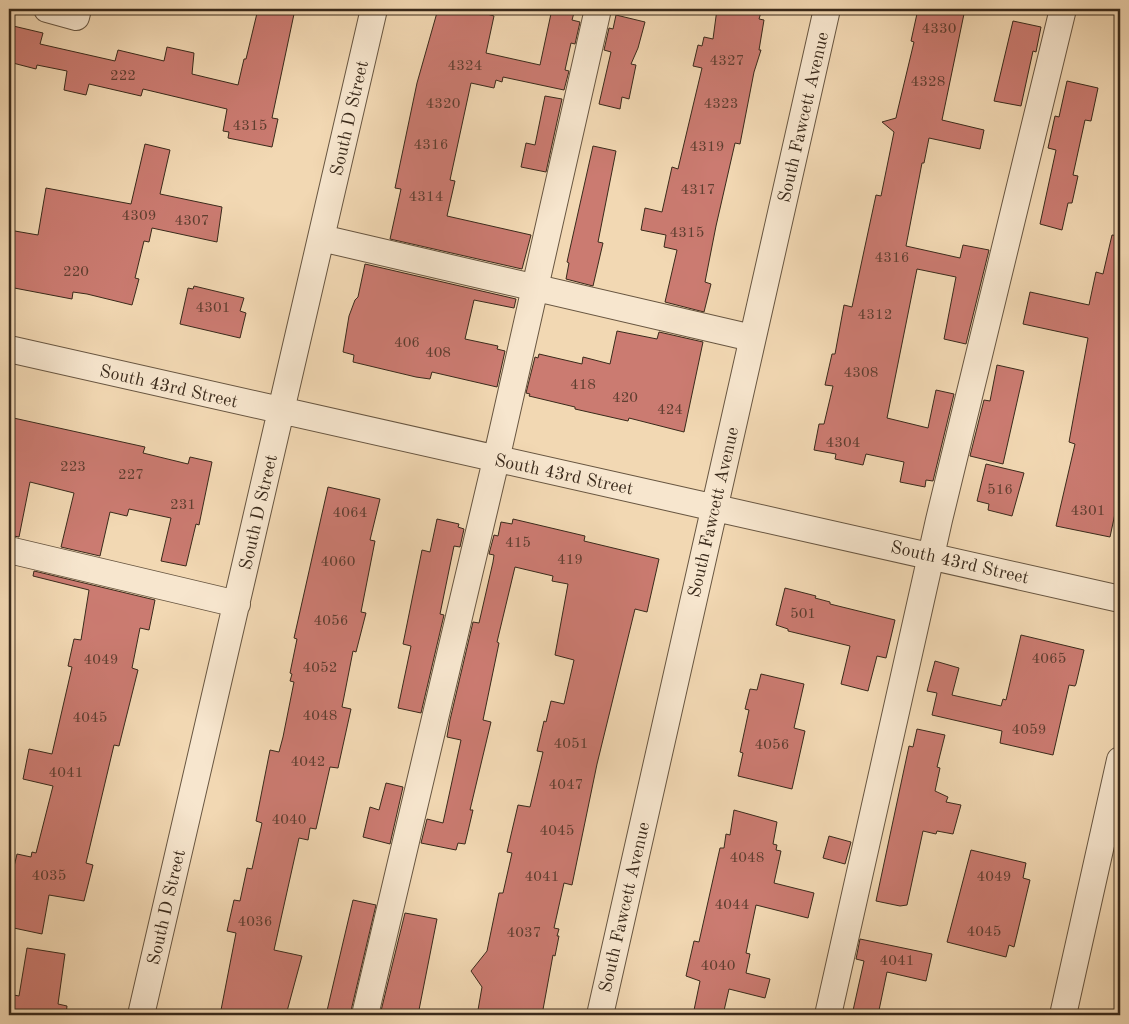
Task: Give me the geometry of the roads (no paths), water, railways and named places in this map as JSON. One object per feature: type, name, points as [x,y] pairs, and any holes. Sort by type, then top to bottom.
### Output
[{"type":"street","points":[[48,9],[76,17],[78,9]]},
{"type":"street","name":"South D Street","points":[[141,1015],[374,9]]},
{"type":"street","points":[[366,1015],[496,460],[598,9]]},
{"type":"street","name":"South Fawcett Avenue","points":[[600,1015],[828,9]]},
{"type":"street","points":[[828,1015],[931,556],[1063,9]]},
{"type":"street","points":[[321,238],[752,338]]},
{"type":"street","name":"South 43rd Street","points":[[9,349],[496,460],[714,506],[1120,599]]},
{"type":"street","points":[[9,550],[237,604]]},
{"type":"street","points":[[1063,1015],[1120,760]]}]
